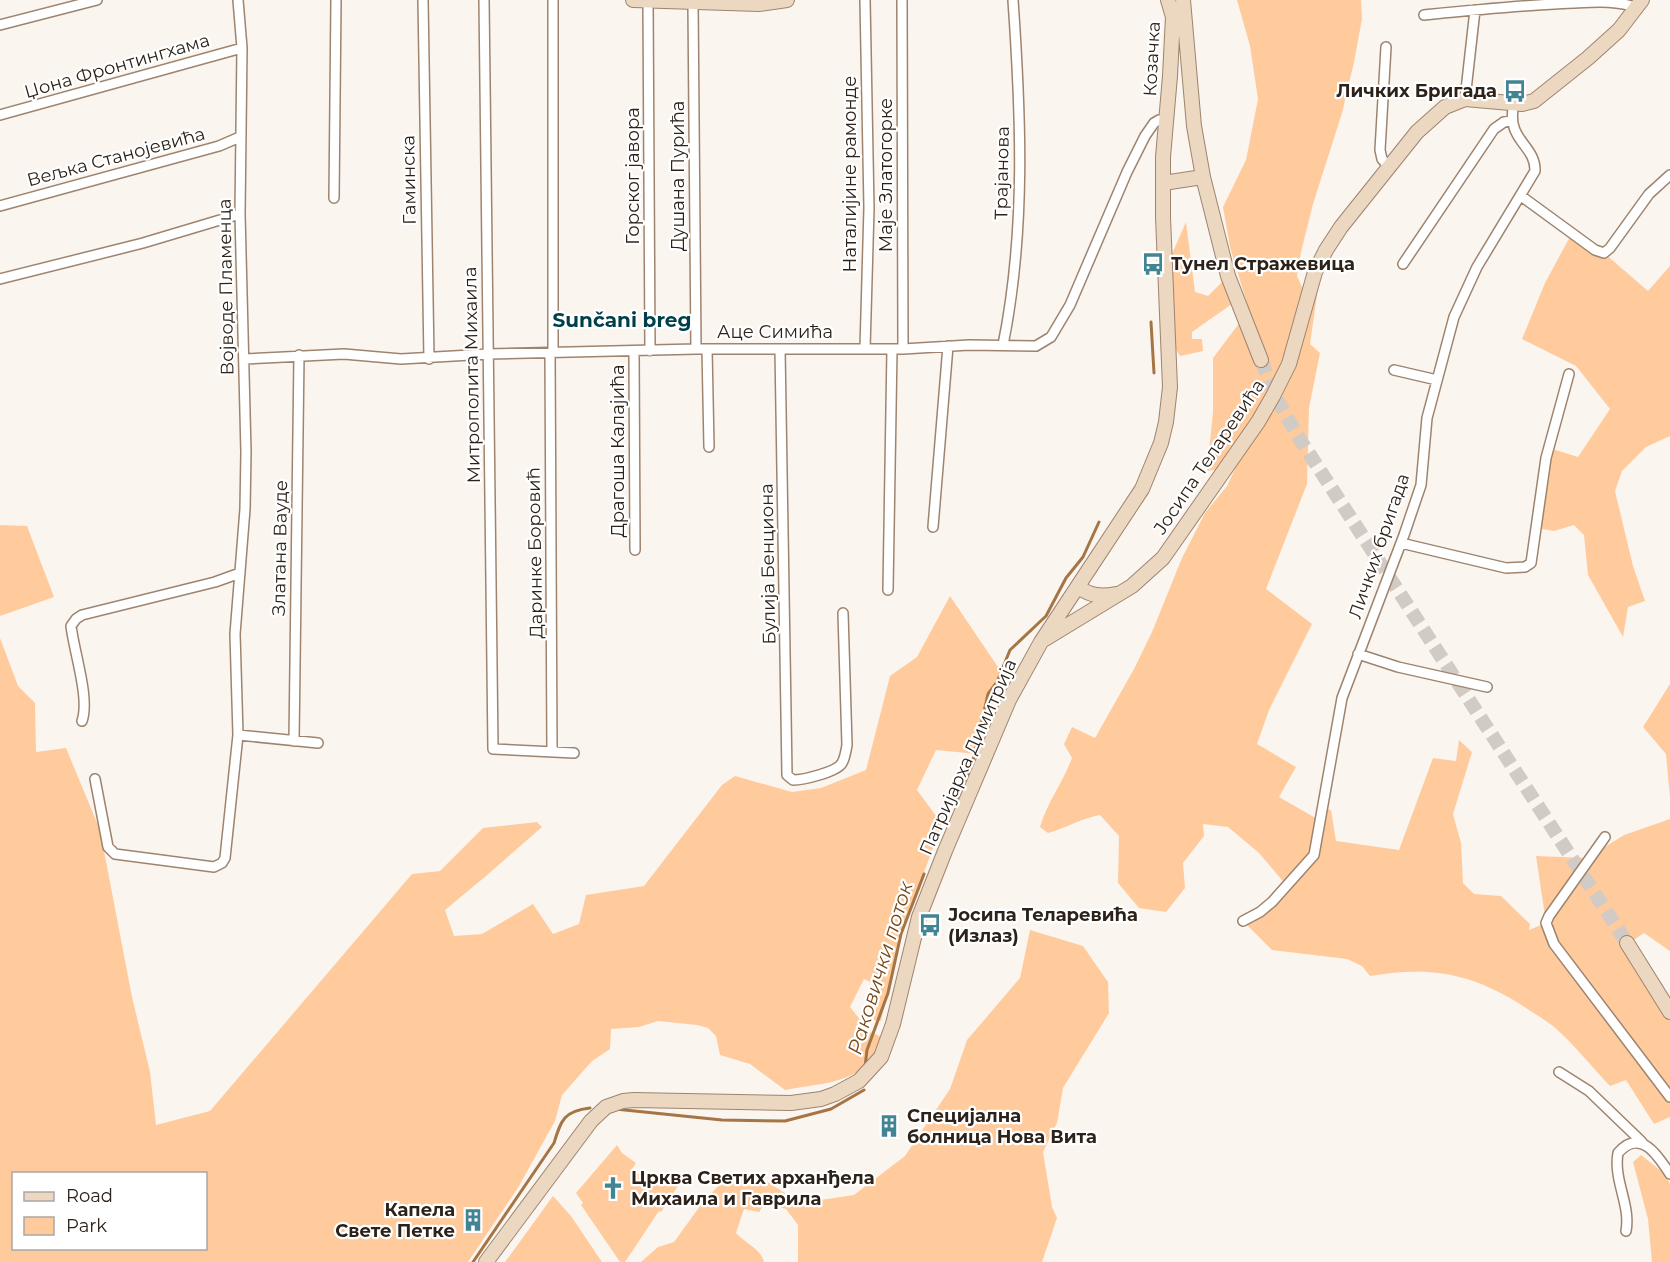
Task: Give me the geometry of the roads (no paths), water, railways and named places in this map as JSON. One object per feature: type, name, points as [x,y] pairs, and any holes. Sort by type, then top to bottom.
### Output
[{"type":"main road","points":[[633,0],[693,3],[787,0]]},
{"type":"main road","name":"Козачка","points":[[1167,120],[1173,17],[1168,0]]},
{"type":"main road","points":[[1183,0],[1194,126],[1203,177],[1228,276],[1261,360]]},
{"type":"main road","points":[[1465,99],[1528,104],[1544,95],[1619,30],[1640,4]]},
{"type":"main road","name":"Јосипа Теларевића","points":[[1041,642],[1121,593],[1144,577],[1163,558],[1258,422],[1289,364],[1316,272],[1337,233],[1417,132],[1445,108],[1465,99]]},
{"type":"main road","name":"Патријарха Димитрија","points":[[486,1262],[591,1121],[606,1107],[623,1101],[647,1099],[810,1101],[835,1094],[852,1086],[877,1064],[887,1045],[914,935],[927,896],[1009,700],[1041,642],[1142,489],[1156,457],[1166,422],[1170,367],[1163,246],[1163,157],[1167,120]]},
{"type":"main road","points":[[1163,183],[1203,177]]},
{"type":"main road","points":[[1077,589],[1098,596],[1121,593]]},
{"type":"main road","points":[[1077,589],[1081,602],[1098,608]]},
{"type":"main road","points":[[1628,943],[1670,1012]]},
{"type":"street","points":[[0,25],[97,0]]},
{"type":"street","name":"Војводе Пламенца","points":[[95,779],[108,847],[115,854],[218,866],[225,858],[238,735],[235,634],[245,508],[240,214],[242,48],[238,0]]},
{"type":"street","points":[[334,198],[336,0]]},
{"type":"street","name":"Гаминска","points":[[423,0],[429,359]]},
{"type":"street","name":"Митрополита Михаила","points":[[484,0],[493,749],[552,752]]},
{"type":"street","name":"Даринке Боровић","points":[[552,752],[553,0]]},
{"type":"street","name":"Наталијине рамонде","points":[[865,0],[869,198],[865,349]]},
{"type":"street","name":"Маје Златогорке","points":[[902,0],[903,349]]},
{"type":"street","name":"Трајанова","points":[[1003,345],[1010,312],[1021,175],[1013,0]]},
{"type":"street","name":"Горског јавора","points":[[648,1],[650,351]]},
{"type":"street","points":[[1424,15],[1535,4],[1622,2],[1640,4]]},
{"type":"street","name":"Душана Пурића","points":[[693,3],[696,349]]},
{"type":"street","points":[[1465,99],[1475,10]]},
{"type":"street","points":[[1386,47],[1380,150],[1382,159],[1389,167]]},
{"type":"street","name":"Џона Фронтингхама","points":[[0,116],[242,48]]},
{"type":"street","points":[[1403,264],[1494,129],[1504,122],[1511,121],[1514,104]]},
{"type":"street","name":"Аце Симића","points":[[244,359],[344,354],[429,359],[488,354],[696,349],[903,349],[948,346],[1036,346],[1051,337],[1071,305],[1138,147],[1154,123],[1167,120]]},
{"type":"street","name":"Личких бригада","points":[[1244,921],[1272,902],[1314,855],[1342,698],[1401,543],[1422,480],[1427,418],[1454,317],[1469,283],[1532,177],[1535,165],[1533,159],[1516,134],[1511,121]]},
{"type":"street","name":"Вељка Станојевића","points":[[0,206],[219,146],[240,137]]},
{"type":"street","points":[[1521,196],[1595,250],[1604,253],[1610,249],[1649,194],[1670,175]]},
{"type":"street","points":[[0,279],[143,243],[240,214]]},
{"type":"street","points":[[933,527],[948,346]]},
{"type":"street","points":[[707,349],[709,447]]},
{"type":"street","name":"Булија Бенциона","points":[[780,349],[787,775],[790,778],[801,780],[836,769],[844,761],[847,745],[843,613]]},
{"type":"street","points":[[888,590],[892,349]]},
{"type":"street","name":"Драгоша Калајића","points":[[634,351],[635,550]]},
{"type":"street","name":"Златана Вауде","points":[[294,741],[299,355]]},
{"type":"street","points":[[1394,370],[1437,380]]},
{"type":"street","points":[[1401,543],[1506,568],[1525,567],[1531,563],[1546,458],[1569,374]]},
{"type":"street","points":[[82,721],[85,712],[72,622],[82,615],[215,582],[240,573]]},
{"type":"street","points":[[1358,654],[1398,667],[1487,687]]},
{"type":"street","points":[[238,735],[318,743]]},
{"type":"street","points":[[552,752],[574,753]]},
{"type":"street","points":[[1605,837],[1546,923],[1554,944],[1670,1097]]},
{"type":"street","points":[[1559,1072],[1589,1091],[1644,1143],[1670,1174]]},
{"type":"street","points":[[1626,1231],[1628,1221],[1617,1169],[1618,1154],[1630,1143],[1636,1141],[1644,1143]]},
{"type":"waterway","name":"Раковички поток","points":[[1151,322],[1154,373]]},
{"type":"waterway","name":"Раковички поток","points":[[934,829],[943,810],[958,799],[971,769],[988,694],[997,682],[1010,650],[1046,616],[1066,578],[1083,557],[1099,522]]},
{"type":"waterway","name":"Раковички поток","points":[[865,1067],[867,1050],[888,993],[901,934],[924,874]]},
{"type":"waterway","name":"Раковички поток","points":[[615,1109],[722,1120],[785,1121],[831,1109],[864,1090]]},
{"type":"waterway","name":"Раковички поток","points":[[473,1262],[554,1143],[565,1118],[581,1109],[590,1108]]},
{"type":"tunnel","points":[[1261,360],[1278,401],[1297,435],[1627,943]]},
{"type":"place","name":"Личких Бригада","points":[[1515,91]]},
{"type":"place","name":"Тунел Стражевица","points":[[1153,264]]},
{"type":"place","name":"Јосипа Теларевића (Излаз)","points":[[930,925]]},
{"type":"place","name":"Специјална болница Нова Вита","points":[[889,1126]]},
{"type":"place","name":"Црква Светих арханђела Михаила и Гаврила","points":[[613,1188]]},
{"type":"place","name":"Капела Свете Петке","points":[[473,1220]]},
{"type":"district","name":"Sunčani breg","points":[[622,320]]}]
